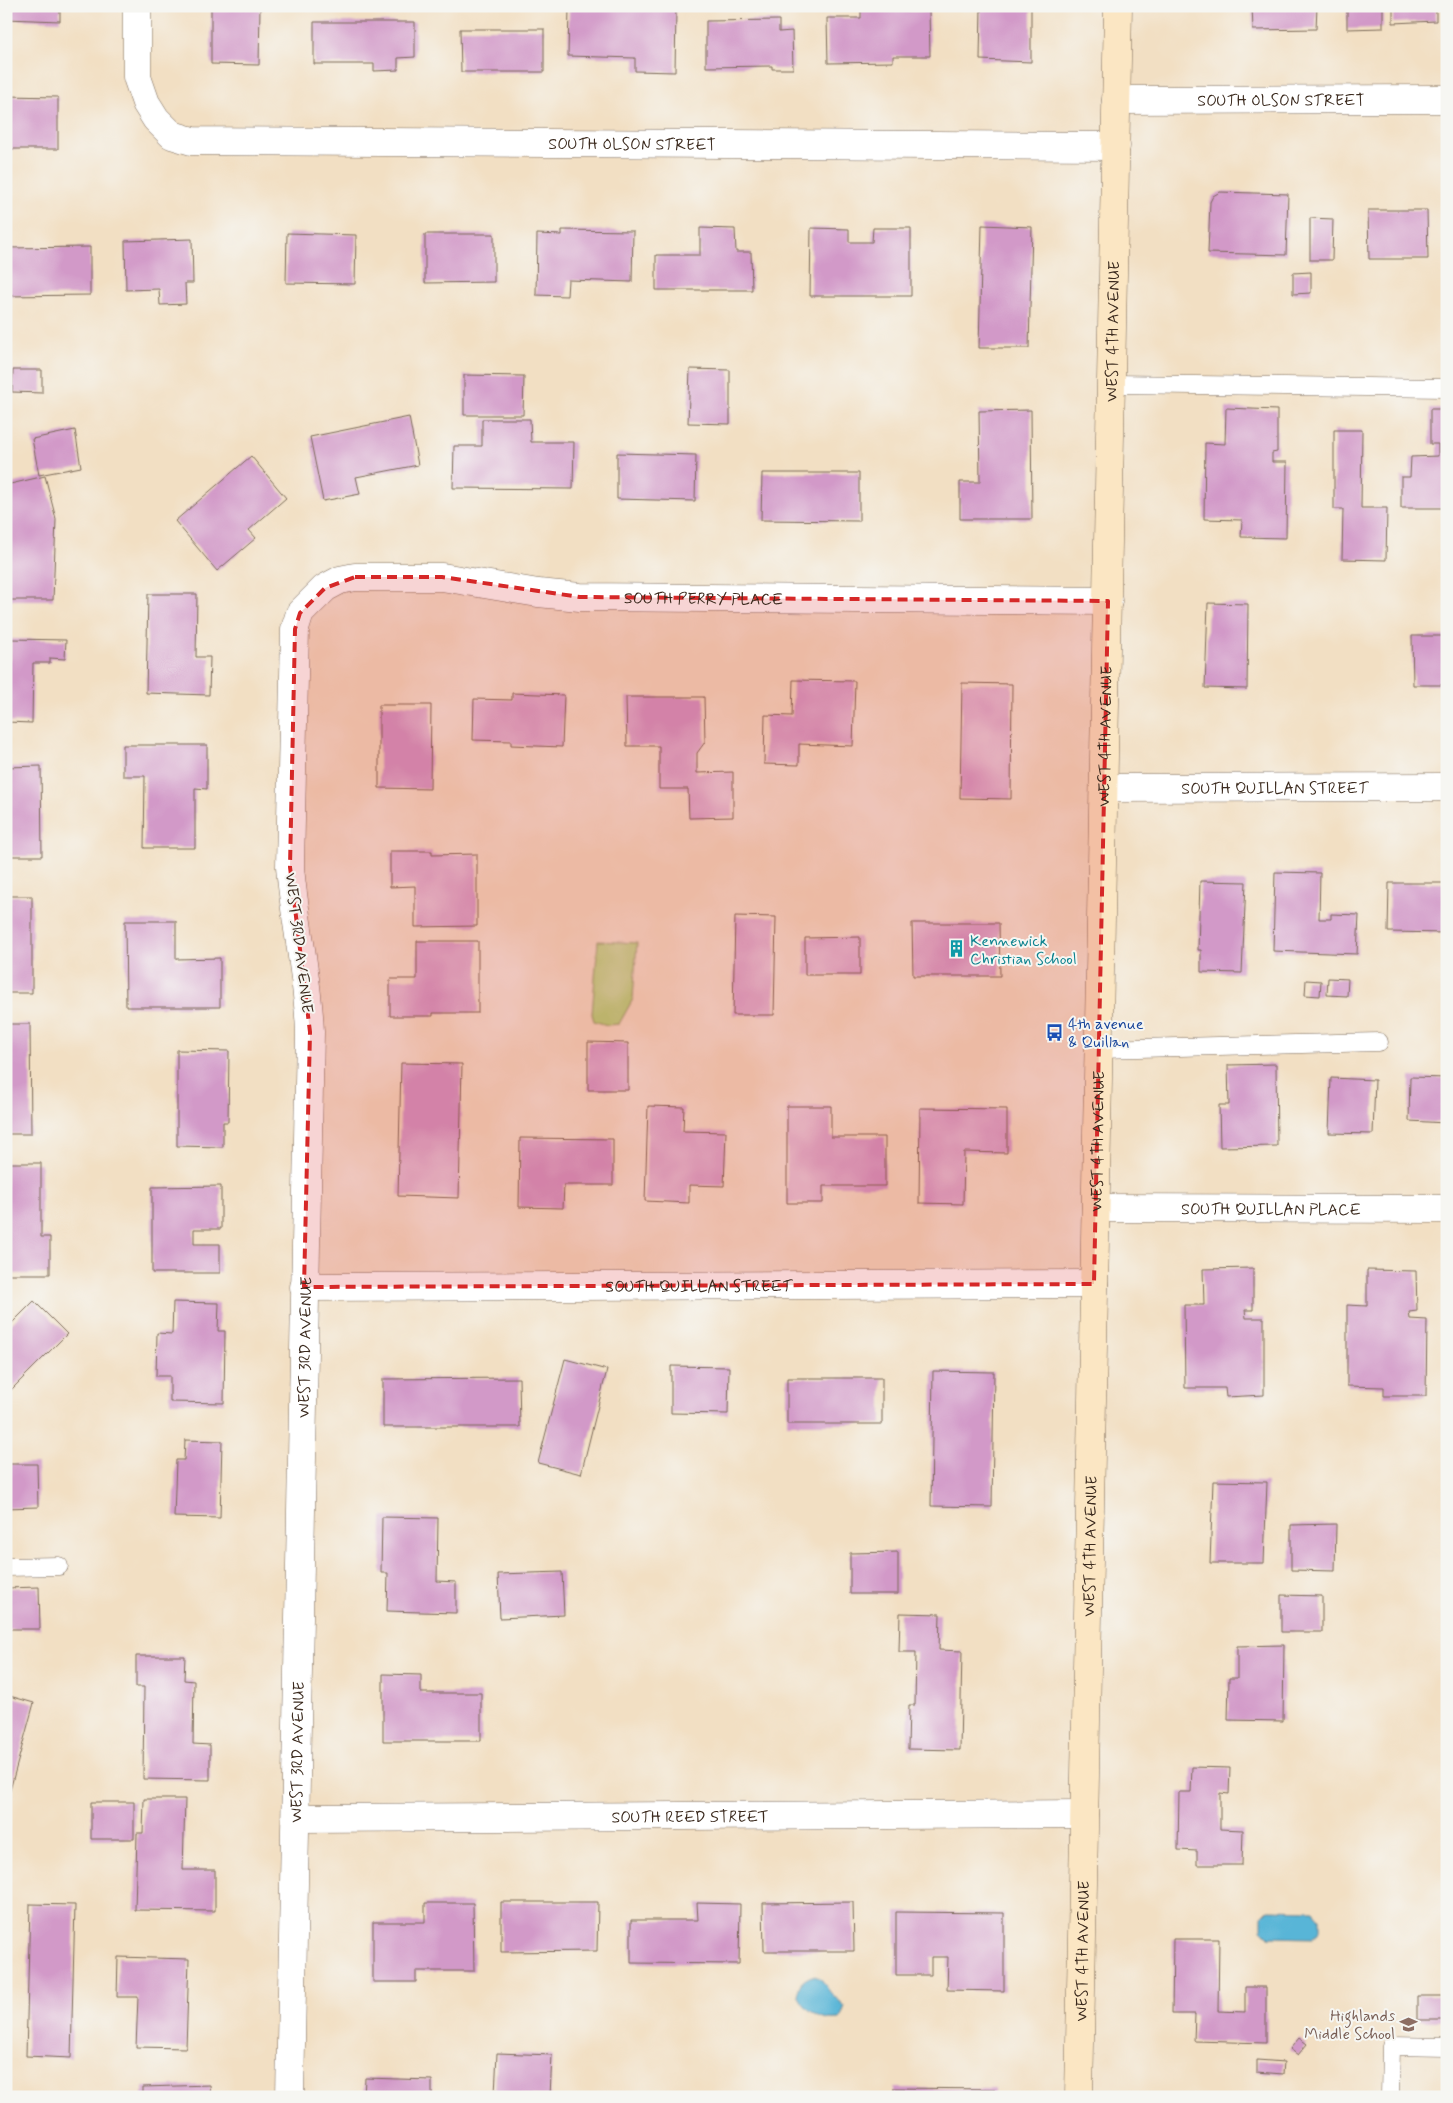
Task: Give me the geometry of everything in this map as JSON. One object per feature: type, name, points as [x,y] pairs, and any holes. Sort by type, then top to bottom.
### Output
[{"type":"street","name":"SOUTH OLSON STREET","points":[[137,6],[137,77],[146,103],[156,119],[172,135],[192,141],[1116,146]]},
{"type":"street","name":"WEST 4TH AVENUE","points":[[1079,2097],[1118,6]]},
{"type":"street","name":"SOUTH OLSON STREET","points":[[1116,100],[1447,99]]},
{"type":"street","name":"SOUTH PERRY PLACE","points":[[309,603],[325,588],[340,580],[355,578],[442,577],[538,593],[580,597],[1108,601]]},
{"type":"street","name":"WEST 3RD AVENUE","points":[[290,2097],[310,1032],[308,994],[294,906],[290,867],[295,629],[300,614],[309,603]]},
{"type":"street","name":"SOUTH QUILLAN STREET","points":[[1104,788],[1447,787]]},
{"type":"street","name":"SOUTH QUILLAN PLACE","points":[[1096,1208],[1447,1209]]},
{"type":"street","name":"SOUTH QUILLAN STREET","points":[[304,1287],[1094,1284]]},
{"type":"street","name":"SOUTH REED STREET","points":[[296,1818],[1084,1814]]},
{"type":"lane","points":[[1112,384],[1447,388]]},
{"type":"lane","points":[[1099,1049],[1379,1042]]},
{"type":"lane","points":[[6,1567],[59,1566]]},
{"type":"lane","points":[[1390,2097],[1390,2046],[1447,2046]]},
{"type":"highlighted area","points":[[355,577],[442,577],[580,597],[1108,601],[1094,1284],[304,1287],[310,1032],[290,867],[295,629],[300,613],[325,588]]},
{"type":"green space","points":[[598,941],[637,943],[633,999],[619,1024],[607,1025],[594,1021],[592,1014]]},
{"type":"water","points":[[1269,1909],[1313,1910],[1320,1918],[1320,1931],[1312,1938],[1270,1937],[1262,1929],[1262,1916]]},
{"type":"water","points":[[812,1976],[821,1979],[832,1994],[845,2006],[840,2019],[828,2019],[817,2015],[804,2005],[800,1999],[798,1993],[799,1986]]},
{"type":"building","points":[[6,6],[60,6],[60,21],[6,19]]},
{"type":"building","points":[[211,6],[260,6],[259,65],[211,64]]},
{"type":"building","points":[[861,6],[899,6],[899,11],[929,11],[930,56],[893,56],[893,62],[828,63],[827,18],[861,18]]},
{"type":"building","points":[[981,6],[1031,6],[1031,62],[980,60]]},
{"type":"building","points":[[1252,6],[1317,6],[1316,29],[1253,30]]},
{"type":"building","points":[[1347,6],[1383,6],[1383,28],[1347,29]]},
{"type":"building","points":[[1393,6],[1436,6],[1436,21],[1393,23]]},
{"type":"building","points":[[569,7],[676,9],[675,72],[635,71],[635,58],[568,56]]},
{"type":"building","points":[[779,20],[779,32],[792,31],[793,69],[772,69],[772,66],[706,67],[706,21]]},
{"type":"building","points":[[314,22],[415,22],[415,57],[398,58],[398,70],[374,71],[374,64],[314,64]]},
{"type":"building","points":[[460,29],[544,29],[544,72],[461,72]]},
{"type":"building","points":[[6,96],[58,97],[58,149],[6,149]]},
{"type":"building","points":[[1220,192],[1288,194],[1286,255],[1208,253],[1210,202],[1213,196]]},
{"type":"building","points":[[1368,210],[1427,210],[1428,259],[1369,259]]},
{"type":"building","points":[[1310,218],[1333,219],[1332,260],[1310,260]]},
{"type":"building","points":[[982,225],[1032,227],[1029,348],[979,348]]},
{"type":"building","points":[[700,228],[735,229],[736,252],[751,252],[752,290],[656,290],[656,255],[700,255]]},
{"type":"building","points":[[811,228],[849,229],[849,242],[872,242],[873,228],[911,228],[911,296],[810,296]]},
{"type":"building","points":[[562,230],[633,231],[632,282],[568,280],[567,296],[536,295],[537,234],[562,235]]},
{"type":"building","points":[[287,233],[356,235],[355,284],[286,283]]},
{"type":"building","points":[[425,234],[494,234],[494,282],[425,283]]},
{"type":"building","points":[[192,239],[193,283],[185,283],[186,304],[160,305],[159,289],[126,290],[125,241]]},
{"type":"building","points":[[90,247],[90,295],[6,296],[6,248]]},
{"type":"building","points":[[1311,272],[1311,293],[1293,294],[1293,273]]},
{"type":"building","points":[[690,369],[730,370],[730,424],[688,423]]},
{"type":"building","points":[[13,370],[42,370],[42,393],[12,392]]},
{"type":"building","points":[[464,375],[524,376],[523,415],[464,415]]},
{"type":"building","points":[[1226,408],[1277,410],[1277,452],[1272,453],[1272,462],[1287,462],[1286,538],[1241,537],[1242,520],[1204,519],[1205,443],[1225,444]]},
{"type":"building","points":[[1430,409],[1447,409],[1447,508],[1401,508],[1401,477],[1410,477],[1411,457],[1438,456],[1438,444],[1430,444]]},
{"type":"building","points":[[1031,410],[1032,519],[960,519],[960,482],[980,482],[979,411]]},
{"type":"building","points":[[409,417],[418,465],[356,477],[360,494],[323,501],[310,437]]},
{"type":"building","points":[[482,419],[530,419],[531,442],[574,442],[573,489],[453,488],[454,446],[482,446]]},
{"type":"building","points":[[75,430],[81,467],[39,475],[32,439]]},
{"type":"building","points":[[1334,430],[1362,430],[1361,508],[1387,508],[1386,560],[1342,559],[1343,509],[1334,509]]},
{"type":"building","points":[[617,453],[696,455],[695,501],[617,499]]},
{"type":"building","points":[[251,456],[286,498],[249,530],[256,538],[217,571],[175,521]]},
{"type":"building","points":[[762,473],[859,473],[859,521],[761,520]]},
{"type":"building","points":[[45,476],[56,519],[53,600],[6,600],[6,485]]},
{"type":"building","points":[[148,594],[197,594],[196,657],[210,657],[209,695],[146,693]]},
{"type":"building","points":[[1208,603],[1248,604],[1247,689],[1205,688]]},
{"type":"building","points":[[1412,636],[1447,636],[1447,685],[1413,685]]},
{"type":"building","points":[[11,639],[66,640],[65,659],[50,658],[50,663],[33,663],[32,723],[6,722],[6,660],[10,660]]},
{"type":"building","points":[[793,680],[855,681],[853,746],[799,744],[799,765],[764,764],[765,715],[792,716]]},
{"type":"building","points":[[962,683],[1012,684],[1011,799],[960,798]]},
{"type":"building","points":[[512,693],[564,695],[562,747],[511,745],[511,741],[473,740],[474,699],[512,700]]},
{"type":"building","points":[[626,697],[704,697],[705,742],[697,753],[697,773],[733,772],[733,817],[689,818],[688,789],[659,789],[659,746],[627,746]]},
{"type":"building","points":[[379,705],[431,705],[430,789],[379,788]]},
{"type":"building","points":[[123,745],[207,745],[207,789],[195,788],[195,848],[144,848],[145,776],[123,776]]},
{"type":"building","points":[[41,766],[42,856],[6,856],[6,767]]},
{"type":"building","points":[[390,851],[432,851],[432,855],[477,854],[477,926],[415,927],[415,886],[390,887]]},
{"type":"building","points":[[1275,872],[1320,873],[1319,919],[1331,919],[1331,914],[1359,915],[1357,954],[1273,951]]},
{"type":"building","points":[[1200,881],[1246,882],[1242,973],[1201,972],[1201,950],[1198,950]]},
{"type":"building","points":[[1389,883],[1447,883],[1447,933],[1388,932]]},
{"type":"building","points":[[6,896],[32,896],[32,993],[6,993]]},
{"type":"building","points":[[735,916],[776,917],[774,1015],[733,1015]]},
{"type":"building","points":[[125,921],[176,921],[176,959],[220,958],[220,1007],[126,1007]]},
{"type":"building","name":"Kennewick Christian School","points":[[912,923],[999,923],[1000,976],[913,976]]},
{"type":"building","points":[[860,937],[860,975],[805,975],[805,938]]},
{"type":"building","points":[[417,941],[478,941],[478,1013],[433,1013],[433,1016],[390,1016],[390,979],[417,979]]},
{"type":"building","points":[[1328,978],[1348,979],[1347,996],[1327,995]]},
{"type":"building","points":[[1306,980],[1321,981],[1320,996],[1305,995]]},
{"type":"building","points":[[6,1024],[30,1024],[31,1134],[6,1134]]},
{"type":"building","points":[[588,1042],[628,1043],[628,1090],[588,1090]]},
{"type":"building","points":[[177,1050],[229,1051],[228,1122],[223,1122],[223,1147],[177,1146]]},
{"type":"building","points":[[401,1063],[462,1064],[459,1198],[398,1196]]},
{"type":"building","points":[[1276,1064],[1277,1146],[1220,1147],[1219,1105],[1229,1105],[1228,1065]]},
{"type":"building","points":[[1410,1077],[1447,1078],[1446,1123],[1409,1121]]},
{"type":"building","points":[[1331,1078],[1375,1080],[1373,1134],[1329,1133]]},
{"type":"building","points":[[648,1106],[684,1107],[683,1131],[726,1132],[724,1186],[689,1185],[689,1203],[645,1201]]},
{"type":"building","points":[[787,1106],[831,1106],[831,1137],[885,1137],[885,1186],[823,1186],[823,1203],[787,1203]]},
{"type":"building","points":[[920,1108],[1007,1109],[1007,1153],[964,1152],[963,1204],[919,1203]]},
{"type":"building","points":[[520,1138],[613,1139],[613,1185],[564,1185],[563,1208],[519,1207]]},
{"type":"building","points":[[6,1163],[41,1163],[41,1237],[50,1237],[50,1274],[6,1274]]},
{"type":"building","points":[[221,1186],[221,1229],[194,1229],[194,1244],[220,1244],[220,1273],[152,1273],[152,1187]]},
{"type":"building","points":[[1253,1268],[1253,1310],[1245,1310],[1246,1318],[1264,1318],[1264,1395],[1226,1397],[1225,1388],[1185,1388],[1184,1305],[1204,1305],[1203,1269]]},
{"type":"building","points":[[1367,1270],[1416,1271],[1417,1311],[1409,1312],[1410,1319],[1427,1320],[1426,1396],[1384,1396],[1384,1387],[1347,1386],[1347,1305],[1367,1306]]},
{"type":"building","points":[[34,1301],[67,1334],[6,1395],[6,1329]]},
{"type":"building","points":[[173,1302],[219,1303],[218,1331],[225,1331],[224,1403],[170,1402],[170,1376],[156,1376],[157,1333],[172,1334]]},
{"type":"building","points":[[565,1359],[607,1370],[581,1474],[538,1463]]},
{"type":"building","points":[[671,1366],[729,1367],[728,1414],[671,1413]]},
{"type":"building","points":[[933,1371],[994,1372],[992,1507],[931,1506]]},
{"type":"building","points":[[519,1378],[520,1427],[383,1427],[383,1379]]},
{"type":"building","points":[[787,1378],[882,1378],[882,1424],[787,1424]]},
{"type":"building","points":[[185,1440],[222,1441],[220,1518],[174,1517],[176,1460],[184,1460]]},
{"type":"building","points":[[6,1464],[37,1464],[38,1507],[6,1508]]},
{"type":"building","points":[[1213,1481],[1267,1482],[1264,1563],[1210,1563]]},
{"type":"building","points":[[382,1517],[438,1518],[437,1581],[456,1582],[456,1613],[387,1611],[388,1573],[381,1573]]},
{"type":"building","points":[[1336,1524],[1335,1571],[1291,1570],[1291,1525]]},
{"type":"building","points":[[898,1552],[898,1594],[850,1594],[850,1553]]},
{"type":"building","points":[[562,1572],[564,1615],[500,1618],[498,1574]]},
{"type":"building","points":[[39,1587],[40,1629],[6,1629],[6,1588]]},
{"type":"building","points":[[1281,1595],[1322,1596],[1322,1632],[1281,1632]]},
{"type":"building","points":[[900,1613],[940,1614],[939,1650],[962,1651],[960,1750],[908,1749],[909,1705],[915,1705],[916,1652],[899,1652]]},
{"type":"building","points":[[1284,1645],[1283,1721],[1228,1720],[1229,1678],[1237,1678],[1237,1646]]},
{"type":"building","points":[[136,1656],[185,1656],[184,1680],[194,1681],[193,1744],[210,1745],[210,1780],[143,1779],[144,1687],[136,1687]]},
{"type":"building","points":[[383,1674],[421,1675],[421,1693],[481,1693],[481,1741],[383,1741]]},
{"type":"building","points":[[6,1695],[34,1703],[7,1801],[6,1801]]},
{"type":"building","points":[[1192,1767],[1230,1768],[1229,1794],[1220,1793],[1220,1829],[1243,1830],[1242,1865],[1197,1865],[1197,1851],[1178,1850],[1179,1792],[1191,1792]]},
{"type":"building","points":[[144,1799],[185,1799],[183,1870],[215,1870],[215,1911],[135,1910],[137,1833],[143,1833]]},
{"type":"building","points":[[91,1802],[134,1802],[134,1839],[91,1839]]},
{"type":"building","points":[[501,1902],[598,1902],[597,1951],[501,1952]]},
{"type":"building","points":[[853,1902],[854,1951],[764,1951],[763,1903]]},
{"type":"building","points":[[425,1903],[473,1903],[474,1971],[416,1971],[416,1982],[373,1982],[373,1922],[425,1922]]},
{"type":"building","points":[[697,1903],[740,1904],[739,1964],[631,1963],[631,1920],[698,1920]]},
{"type":"building","points":[[30,1904],[75,1905],[71,2058],[26,2056]]},
{"type":"building","points":[[896,1912],[1004,1913],[1004,1991],[947,1990],[948,1957],[931,1957],[931,1975],[896,1975]]},
{"type":"building","points":[[1173,1939],[1219,1939],[1218,2011],[1245,2012],[1245,1987],[1266,1987],[1266,2043],[1194,2041],[1195,2014],[1172,2014]]},
{"type":"building","points":[[118,1957],[189,1959],[186,2048],[136,2047],[138,1997],[117,1997]]},
{"type":"building","points":[[1417,1996],[1447,1996],[1447,2020],[1417,2020]]},
{"type":"building","points":[[1299,2038],[1307,2044],[1298,2055],[1290,2049]]},
{"type":"building","points":[[497,2053],[552,2055],[550,2096],[495,2094]]},
{"type":"building","points":[[1257,2060],[1284,2062],[1283,2074],[1257,2072]]},
{"type":"building","points":[[365,2078],[432,2080],[432,2097],[364,2097]]},
{"type":"building","points":[[210,2085],[211,2097],[143,2097],[143,2087]]},
{"type":"building","points":[[894,2088],[994,2089],[994,2097],[894,2097]]},
{"type":"place","name":"Kennewick Christian School","points":[[956,949]]},
{"type":"place","name":"4th avenue & Quillan","points":[[1054,1032]]},
{"type":"place","name":"Highlands Middle School","points":[[1409,2024]]}]
